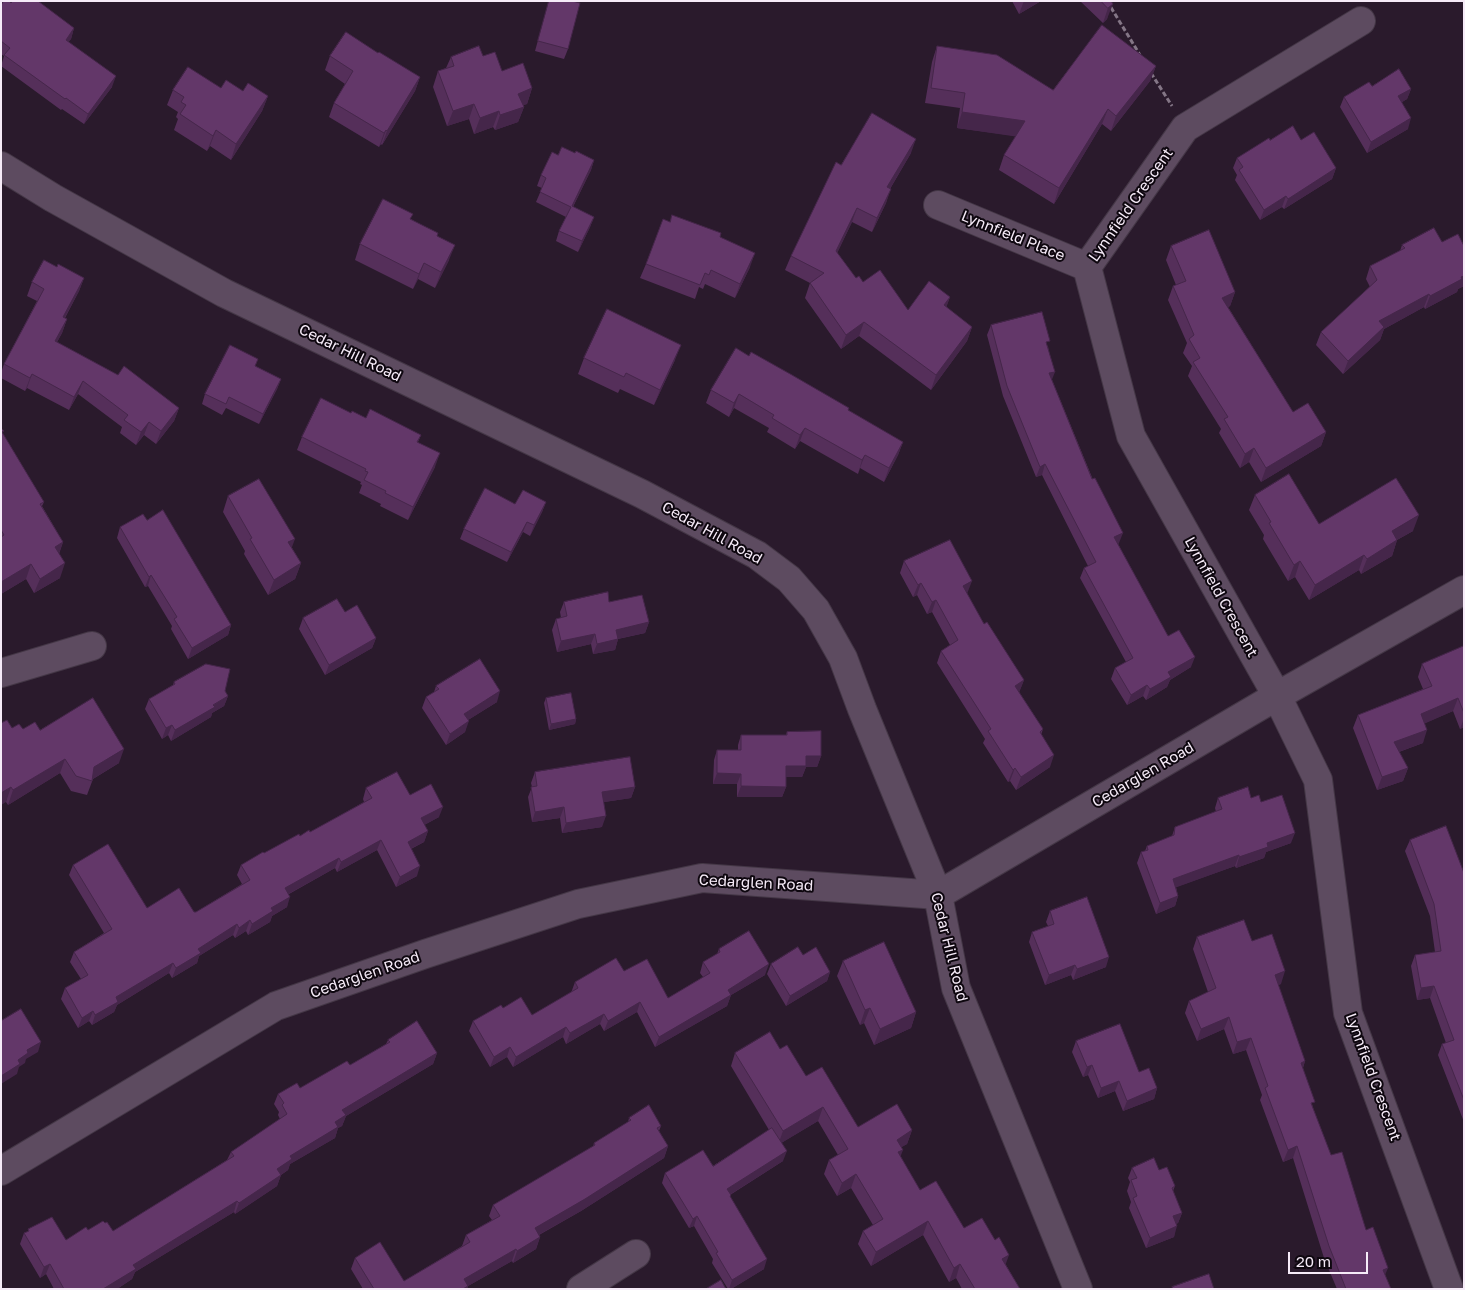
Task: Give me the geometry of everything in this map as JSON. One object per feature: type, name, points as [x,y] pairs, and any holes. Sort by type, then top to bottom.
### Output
[{"type":"street","name":"Lynnfield Crescent","points":[[1361,21],[1185,128],[1088,267],[1130,436],[1277,696],[1318,780],[1348,1013],[1449,1289]]},
{"type":"street","name":"Cedar Hill Road","points":[[1,166],[53,198],[224,293],[642,494],[757,555],[789,579],[816,610],[843,658],[938,895],[956,988],[1078,1289]]},
{"type":"street","name":"Lynnfield Place","points":[[938,205],[1088,267]]},
{"type":"street","name":"Cedarglen Road","points":[[1,1171],[276,1006],[425,954],[578,904],[702,878],[938,895],[1277,696],[1464,590]]},
{"type":"street","points":[[1,673],[92,646]]},
{"type":"street","points":[[581,1289],[636,1254]]},
{"type":"path","points":[[1107,1],[1144,60]]},
{"type":"path","points":[[1149,69],[1185,128]]},
{"type":"building","points":[[4,1],[11,3],[13,1],[38,1],[74,28],[66,40],[116,76],[88,114],[4,55],[10,48],[1,41],[1,5]]},
{"type":"building","points":[[549,1],[580,3],[568,49],[538,41]]},
{"type":"building","points":[[1101,1],[1111,1],[1113,4],[1108,8]]},
{"type":"building","points":[[1102,25],[1156,66],[1116,116],[1108,109],[1059,188],[1004,155],[1025,121],[962,112],[965,93],[931,88],[937,46],[997,55],[1053,90]]},
{"type":"building","points":[[346,32],[420,77],[384,133],[334,103],[353,71],[330,56]]},
{"type":"building","points":[[479,46],[483,56],[495,52],[502,71],[523,63],[532,88],[518,94],[524,107],[500,115],[499,111],[480,118],[474,104],[453,111],[438,71],[454,66],[451,57]]},
{"type":"building","points":[[188,67],[221,88],[226,80],[243,91],[248,83],[268,96],[236,144],[216,130],[213,136],[180,114],[186,105],[181,102],[184,97],[173,90]]},
{"type":"building","points":[[1399,69],[1411,89],[1398,96],[1411,118],[1371,142],[1344,97],[1369,82],[1372,86]]},
{"type":"building","points":[[872,113],[916,139],[887,187],[891,189],[877,218],[857,208],[836,251],[856,278],[859,276],[863,282],[880,270],[908,310],[929,281],[950,297],[944,305],[972,327],[936,375],[864,322],[846,335],[810,283],[824,273],[791,256],[836,162],[841,165]]},
{"type":"building","points":[[1293,126],[1301,140],[1314,132],[1336,168],[1288,199],[1286,196],[1264,210],[1239,170],[1243,167],[1237,158]]},
{"type":"building","points":[[562,147],[575,153],[576,151],[594,160],[572,206],[594,217],[582,241],[559,231],[571,207],[540,192],[546,178],[541,175],[552,152],[558,155]]},
{"type":"building","points":[[383,199],[413,214],[410,219],[438,233],[437,236],[455,245],[441,272],[424,263],[419,274],[360,244]]},
{"type":"building","points":[[672,215],[721,233],[720,237],[755,253],[740,284],[711,270],[709,275],[705,273],[700,285],[646,264],[663,219],[670,222]]},
{"type":"building","points":[[1434,228],[1442,242],[1458,234],[1464,246],[1464,276],[1461,277],[1462,279],[1430,296],[1429,294],[1379,321],[1384,327],[1348,361],[1321,332],[1377,280],[1370,266],[1405,248],[1402,245]]},
{"type":"building","points":[[1209,230],[1235,292],[1222,298],[1293,412],[1308,403],[1326,432],[1266,468],[1254,448],[1245,454],[1224,419],[1228,417],[1193,362],[1200,358],[1189,339],[1194,335],[1173,286],[1186,281],[1171,246]]},
{"type":"building","points":[[44,260],[57,267],[58,264],[84,278],[63,317],[67,319],[55,341],[118,375],[124,366],[179,408],[161,431],[149,422],[141,432],[124,420],[128,415],[83,381],[74,397],[32,374],[30,378],[4,364],[44,289],[32,282]]},
{"type":"building","points":[[607,309],[681,345],[660,390],[626,373],[624,377],[584,358]]},
{"type":"building","points":[[1042,312],[1050,341],[1046,342],[1055,372],[1049,373],[1092,479],[1095,478],[1123,533],[1114,537],[1168,636],[1179,630],[1195,657],[1168,672],[1171,677],[1150,689],[1147,685],[1131,695],[1115,668],[1133,658],[1084,568],[1096,562],[1045,464],[1040,467],[1007,386],[991,325]]},
{"type":"building","points":[[230,345],[258,359],[255,366],[281,379],[263,414],[229,397],[226,404],[205,394]]},
{"type":"building","points":[[736,348],[749,356],[751,352],[792,375],[903,442],[889,468],[865,455],[862,460],[805,428],[800,435],[772,418],[774,415],[739,394],[734,403],[711,390]]},
{"type":"building","points":[[321,398],[351,413],[352,411],[366,418],[370,409],[421,435],[417,442],[440,453],[413,507],[364,480],[368,472],[365,471],[366,469],[302,437]]},
{"type":"building","points":[[1,428],[44,502],[40,504],[63,542],[55,547],[65,563],[40,579],[31,564],[1,582],[1,537],[4,535],[1,530]]},
{"type":"building","points":[[1289,474],[1319,524],[1396,478],[1419,515],[1392,531],[1397,540],[1367,559],[1364,555],[1315,585],[1300,561],[1294,565],[1255,495]]},
{"type":"building","points":[[259,479],[295,539],[288,542],[301,563],[274,580],[228,496]]},
{"type":"building","points":[[485,488],[515,504],[523,490],[546,502],[534,525],[527,522],[511,552],[464,529]]},
{"type":"building","points":[[163,510],[231,625],[192,648],[174,619],[177,617],[151,575],[149,577],[120,527],[143,514],[147,520]]},
{"type":"building","points":[[950,540],[972,581],[963,586],[984,624],[987,622],[1024,680],[1015,686],[1043,729],[1040,732],[1054,755],[1021,777],[1015,768],[1013,770],[988,731],[991,729],[941,651],[958,640],[936,600],[932,602],[921,583],[918,585],[904,561]]},
{"type":"building","points":[[608,592],[609,602],[642,595],[649,622],[616,630],[618,639],[597,644],[595,634],[561,641],[556,619],[567,616],[564,602]]},
{"type":"building","points":[[337,599],[345,612],[357,605],[376,638],[329,665],[303,618]]},
{"type":"building","points":[[1464,646],[1464,713],[1458,698],[1421,714],[1427,730],[1394,742],[1408,768],[1382,777],[1358,715],[1432,686],[1422,664]]},
{"type":"building","points":[[480,659],[500,691],[464,714],[469,721],[450,734],[426,697],[439,689],[436,686]]},
{"type":"building","points":[[206,664],[230,669],[225,691],[228,696],[213,705],[215,707],[175,730],[172,725],[166,728],[149,699]]},
{"type":"building","points":[[571,693],[576,719],[551,724],[546,698]]},
{"type":"building","points":[[93,698],[124,749],[94,767],[92,781],[76,776],[65,759],[13,790],[11,787],[1,793],[1,723],[7,720],[12,728],[19,724],[23,729],[35,722],[40,730]]},
{"type":"building","points":[[821,731],[821,756],[806,756],[806,766],[786,766],[786,787],[741,786],[741,774],[717,773],[717,750],[741,750],[741,735],[787,735],[787,732]]},
{"type":"building","points":[[630,757],[635,787],[602,792],[606,816],[566,823],[564,807],[535,812],[531,787],[537,786],[535,772]]},
{"type":"building","points":[[397,772],[410,795],[431,784],[443,807],[421,818],[428,831],[408,842],[420,866],[400,877],[381,840],[341,862],[339,858],[285,888],[290,897],[271,908],[273,911],[252,924],[250,920],[239,928],[237,924],[198,949],[201,953],[176,968],[173,963],[116,997],[118,1002],[95,1015],[93,1011],[82,1018],[65,988],[88,975],[74,952],[112,929],[73,865],[108,844],[147,908],[179,888],[194,912],[196,912],[250,880],[241,865],[299,834],[300,836],[309,830],[310,832],[372,798],[366,788]]},
{"type":"building","points":[[1248,787],[1251,798],[1259,795],[1261,802],[1282,795],[1295,833],[1267,843],[1268,847],[1239,857],[1239,855],[1173,879],[1178,896],[1160,903],[1141,852],[1148,850],[1147,846],[1174,835],[1175,827],[1222,809],[1218,798]]},
{"type":"building","points":[[1446,826],[1464,873],[1464,1100],[1442,1044],[1454,1040],[1434,986],[1421,988],[1415,955],[1441,951],[1434,904],[1410,840]]},
{"type":"building","points":[[1087,897],[1109,957],[1077,969],[1075,965],[1049,975],[1032,932],[1054,924],[1050,911]]},
{"type":"building","points":[[1244,920],[1252,941],[1272,934],[1285,971],[1275,975],[1305,1061],[1301,1063],[1315,1102],[1311,1103],[1331,1155],[1342,1152],[1366,1230],[1373,1227],[1388,1268],[1383,1270],[1391,1289],[1346,1289],[1329,1246],[1297,1146],[1288,1150],[1265,1088],[1268,1086],[1251,1038],[1237,1042],[1229,1017],[1201,1029],[1189,1001],[1216,988],[1197,937]]},
{"type":"building","points":[[749,931],[769,964],[728,990],[731,995],[659,1037],[640,1002],[608,1021],[604,1014],[570,1033],[566,1027],[516,1057],[510,1047],[494,1057],[473,1021],[501,1005],[503,1008],[521,997],[532,1015],[578,988],[575,982],[616,958],[624,971],[647,959],[668,998],[710,973],[703,962],[720,952],[719,949]]},
{"type":"building","points":[[884,942],[916,1012],[880,1029],[870,1008],[865,1010],[843,961]]},
{"type":"building","points":[[798,947],[803,955],[816,947],[830,972],[790,996],[771,964]]},
{"type":"building","points":[[21,1009],[41,1042],[27,1050],[28,1053],[18,1060],[20,1064],[1,1076],[1,1021]]},
{"type":"building","points":[[417,1021],[437,1053],[342,1110],[346,1115],[335,1122],[338,1127],[290,1156],[292,1159],[277,1169],[281,1175],[239,1203],[237,1201],[133,1265],[136,1269],[103,1289],[64,1289],[50,1264],[44,1267],[24,1233],[29,1231],[28,1229],[52,1217],[66,1240],[86,1227],[88,1230],[103,1221],[107,1222],[113,1231],[234,1156],[231,1152],[287,1114],[282,1105],[284,1103],[278,1094],[297,1083],[300,1088],[347,1061],[350,1065],[390,1042],[388,1040]]},
{"type":"building","points":[[1120,1024],[1139,1072],[1149,1068],[1157,1088],[1127,1101],[1119,1081],[1101,1088],[1092,1065],[1087,1067],[1076,1041]]},
{"type":"building","points":[[770,1032],[780,1049],[787,1045],[806,1076],[822,1067],[858,1127],[897,1104],[912,1130],[897,1140],[903,1150],[898,1152],[920,1190],[936,1181],[964,1228],[982,1218],[995,1240],[999,1237],[1009,1255],[1002,1259],[1020,1289],[975,1289],[960,1264],[954,1268],[928,1221],[876,1252],[863,1231],[883,1219],[856,1174],[842,1183],[829,1160],[848,1149],[823,1107],[783,1131],[735,1053]]},
{"type":"building","points":[[649,1105],[661,1126],[657,1128],[668,1146],[585,1199],[535,1228],[540,1237],[464,1279],[468,1286],[463,1289],[374,1289],[355,1258],[380,1242],[404,1281],[470,1242],[466,1235],[500,1216],[493,1205],[595,1145],[594,1143],[631,1120],[629,1118]]},
{"type":"building","points":[[772,1128],[787,1151],[727,1189],[767,1259],[732,1280],[697,1216],[693,1219],[665,1173],[703,1150],[713,1166]]},
{"type":"building","points":[[1154,1158],[1159,1170],[1167,1167],[1175,1186],[1172,1188],[1182,1213],[1173,1216],[1177,1226],[1150,1238],[1133,1198],[1137,1196],[1131,1180],[1137,1178],[1132,1168]]},
{"type":"building","points":[[1209,1274],[1214,1289],[1173,1289],[1172,1287]]},
{"type":"building","points":[[721,1280],[726,1289],[706,1289]]}]
